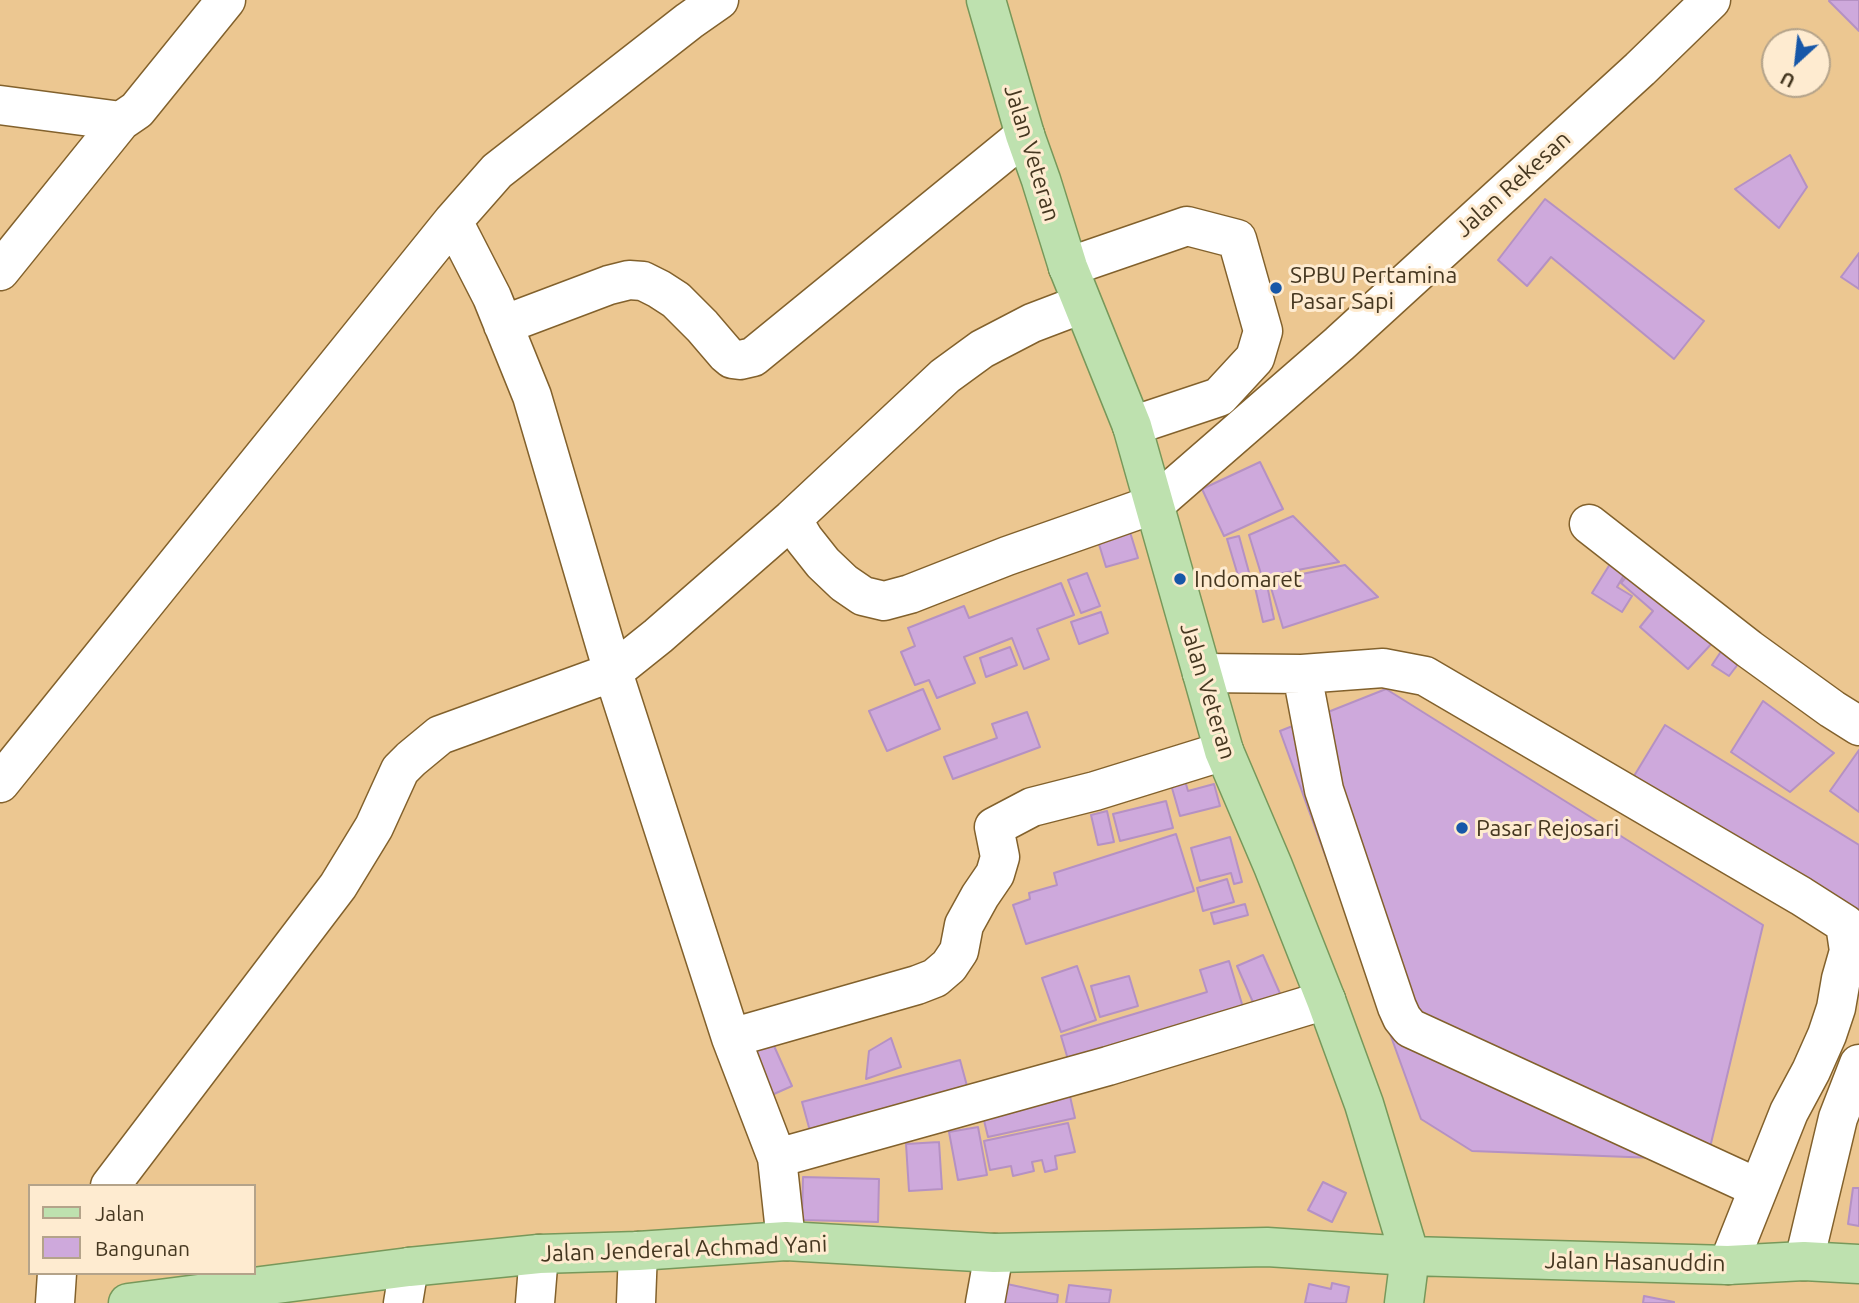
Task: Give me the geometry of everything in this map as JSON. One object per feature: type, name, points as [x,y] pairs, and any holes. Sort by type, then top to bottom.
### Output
[{"type":"main road","name":"Jalan Veteran","points":[[986,0],[1025,135],[1068,267],[1132,426],[1224,751],[1326,1000],[1364,1104],[1410,1256]]},
{"type":"main road","name":"Jalan Jenderal Achmad Yani","points":[[128,1303],[406,1285],[539,1254],[638,1251],[786,1241],[994,1253],[1267,1247],[1410,1256]]},
{"type":"main road","name":"Jalan Hasanuddin","points":[[1410,1256],[1728,1265],[1804,1261],[1859,1264]]},
{"type":"main road","points":[[1404,1303],[1410,1256]]},
{"type":"street","points":[[0,271],[121,121],[137,110],[226,0]]},
{"type":"street","points":[[0,783],[453,221],[497,171],[719,0]]},
{"type":"street","name":"Jalan Rekesan","points":[[1155,504],[1339,344],[1712,0]]},
{"type":"street","points":[[0,106],[121,121]]},
{"type":"street","points":[[503,324],[609,285],[643,281],[676,300],[726,355],[740,360],[753,356],[1025,135]]},
{"type":"street","points":[[453,221],[492,297],[532,396],[613,672],[731,1038],[777,1158],[786,1241]]},
{"type":"street","points":[[1068,267],[1187,226],[1237,239],[1264,331],[1255,358],[1219,397],[1132,426]]},
{"type":"street","points":[[112,1184],[338,886],[374,827],[400,770],[440,735],[613,672],[792,519],[945,376],[982,349],[1032,323],[1082,304]]},
{"type":"street","points":[[792,519],[804,539],[844,583],[863,596],[884,601],[1155,504]]},
{"type":"street","points":[[1589,524],[1749,649],[1859,726]]},
{"type":"street","points":[[1202,673],[1302,674],[1383,668],[1424,676],[1845,924],[1849,951],[1827,1035],[1789,1112],[1728,1265]]},
{"type":"street","points":[[1302,674],[1324,790],[1397,1007],[1410,1028],[1758,1188]]},
{"type":"street","points":[[731,1038],[935,978],[949,966],[959,951],[964,925],[995,874],[1000,858],[994,827],[1032,807],[1095,791],[1224,751]]},
{"type":"street","points":[[777,1158],[1108,1066],[1326,1000]]},
{"type":"street","points":[[1804,1261],[1838,1118],[1859,1064]]},
{"type":"street","points":[[636,1303],[638,1251]]},
{"type":"street","points":[[985,1303],[994,1253]]},
{"type":"street","points":[[535,1303],[539,1254]]},
{"type":"street","points":[[55,1303],[57,1275]]},
{"type":"building","points":[[1859,0],[1859,31],[1829,1]]},
{"type":"building","points":[[1790,155],[1807,187],[1779,228],[1735,189]]},
{"type":"building","points":[[1545,199],[1704,321],[1674,359],[1551,257],[1527,286],[1498,260]]},
{"type":"building","points":[[1859,253],[1859,289],[1841,277]]},
{"type":"building","points":[[1260,462],[1283,509],[1224,536],[1202,489]]},
{"type":"building","points":[[1293,516],[1339,562],[1262,577],[1249,535]]},
{"type":"building","points":[[1130,532],[1138,558],[1106,567],[1098,541]]},
{"type":"building","points":[[1239,536],[1250,576],[1239,579],[1227,539]]},
{"type":"building","points":[[1615,556],[1630,565],[1617,587],[1632,596],[1622,612],[1592,593]]},
{"type":"building","points":[[1345,565],[1378,597],[1283,628],[1269,581]]},
{"type":"building","points":[[1633,569],[1715,640],[1688,669],[1640,627],[1653,611],[1621,583]]},
{"type":"building","points":[[1087,573],[1100,606],[1081,613],[1068,580]]},
{"type":"building","points":[[1266,580],[1274,619],[1263,622],[1254,583]]},
{"type":"building","points":[[1061,583],[1074,615],[1037,629],[1049,659],[1024,669],[1012,638],[964,657],[975,683],[937,698],[929,680],[915,685],[901,652],[915,646],[908,628],[964,606],[969,618]]},
{"type":"building","points":[[1101,612],[1108,633],[1079,644],[1071,622]]},
{"type":"building","points":[[1010,647],[1017,665],[986,677],[980,658]]},
{"type":"building","points":[[1724,647],[1742,659],[1729,676],[1712,665]]},
{"type":"building","points":[[923,689],[940,729],[887,751],[869,711]]},
{"type":"building","name":"Pasar Rejosari","points":[[1386,689],[1763,925],[1707,1160],[1472,1151],[1421,1119],[1280,731]]},
{"type":"building","points":[[1763,701],[1834,753],[1790,792],[1731,752]]},
{"type":"building","points":[[1027,712],[1040,747],[953,779],[944,757],[997,738],[992,724]]},
{"type":"building","points":[[1665,725],[1859,845],[1859,915],[1634,776]]},
{"type":"building","points":[[1859,750],[1859,812],[1830,791]]},
{"type":"building","points":[[1184,777],[1188,791],[1214,784],[1220,806],[1180,816],[1170,781]]},
{"type":"building","points":[[1166,801],[1173,828],[1120,841],[1113,814]]},
{"type":"building","points":[[1107,811],[1114,842],[1098,845],[1091,815]]},
{"type":"building","points":[[1176,834],[1194,891],[1026,944],[1013,905],[1030,899],[1029,893],[1057,885],[1054,873]]},
{"type":"building","points":[[1230,837],[1242,882],[1234,884],[1231,873],[1200,881],[1191,848]]},
{"type":"building","points":[[1227,879],[1234,902],[1203,911],[1197,888]]},
{"type":"building","points":[[1245,904],[1248,915],[1214,924],[1211,913]]},
{"type":"building","points":[[1263,955],[1282,998],[1256,1009],[1237,966]]},
{"type":"building","points":[[1229,961],[1245,1014],[1070,1066],[1061,1036],[1207,992],[1200,970]]},
{"type":"building","points":[[1077,966],[1096,1020],[1061,1032],[1042,978]]},
{"type":"building","points":[[1129,976],[1138,1006],[1100,1017],[1091,986]]},
{"type":"building","points":[[770,1037],[792,1086],[765,1098],[743,1048]]},
{"type":"building","points":[[891,1038],[901,1067],[866,1079],[869,1051]]},
{"type":"building","points":[[960,1060],[970,1097],[813,1142],[802,1102]]},
{"type":"building","points":[[1069,1092],[1075,1118],[988,1137],[982,1112]]},
{"type":"building","points":[[1068,1123],[1075,1152],[1055,1156],[1057,1169],[1045,1172],[1042,1160],[1032,1162],[1034,1171],[1013,1176],[1011,1166],[990,1170],[984,1141]]},
{"type":"building","points":[[978,1127],[987,1175],[958,1180],[949,1132]]},
{"type":"building","points":[[939,1142],[942,1189],[909,1191],[906,1144]]},
{"type":"building","points":[[803,1177],[879,1179],[878,1222],[802,1220]]},
{"type":"building","points":[[1323,1182],[1346,1193],[1332,1222],[1308,1210]]},
{"type":"building","points":[[1853,1188],[1859,1188],[1859,1226],[1848,1224]]},
{"type":"building","points":[[1332,1283],[1349,1287],[1346,1303],[1305,1303],[1309,1284],[1331,1289]]},
{"type":"building","points":[[1007,1284],[1058,1295],[1057,1303],[1003,1303]]},
{"type":"building","points":[[1069,1285],[1111,1290],[1109,1303],[1066,1303]]},
{"type":"building","points":[[1644,1296],[1674,1302],[1674,1303],[1643,1303]]},
{"type":"place","name":"SPBU Pertamina Pasar Sapi","points":[[1276,288]]},
{"type":"place","name":"Indomaret","points":[[1180,579]]},
{"type":"place","name":"Pasar Rejosari","points":[[1462,828]]}]
